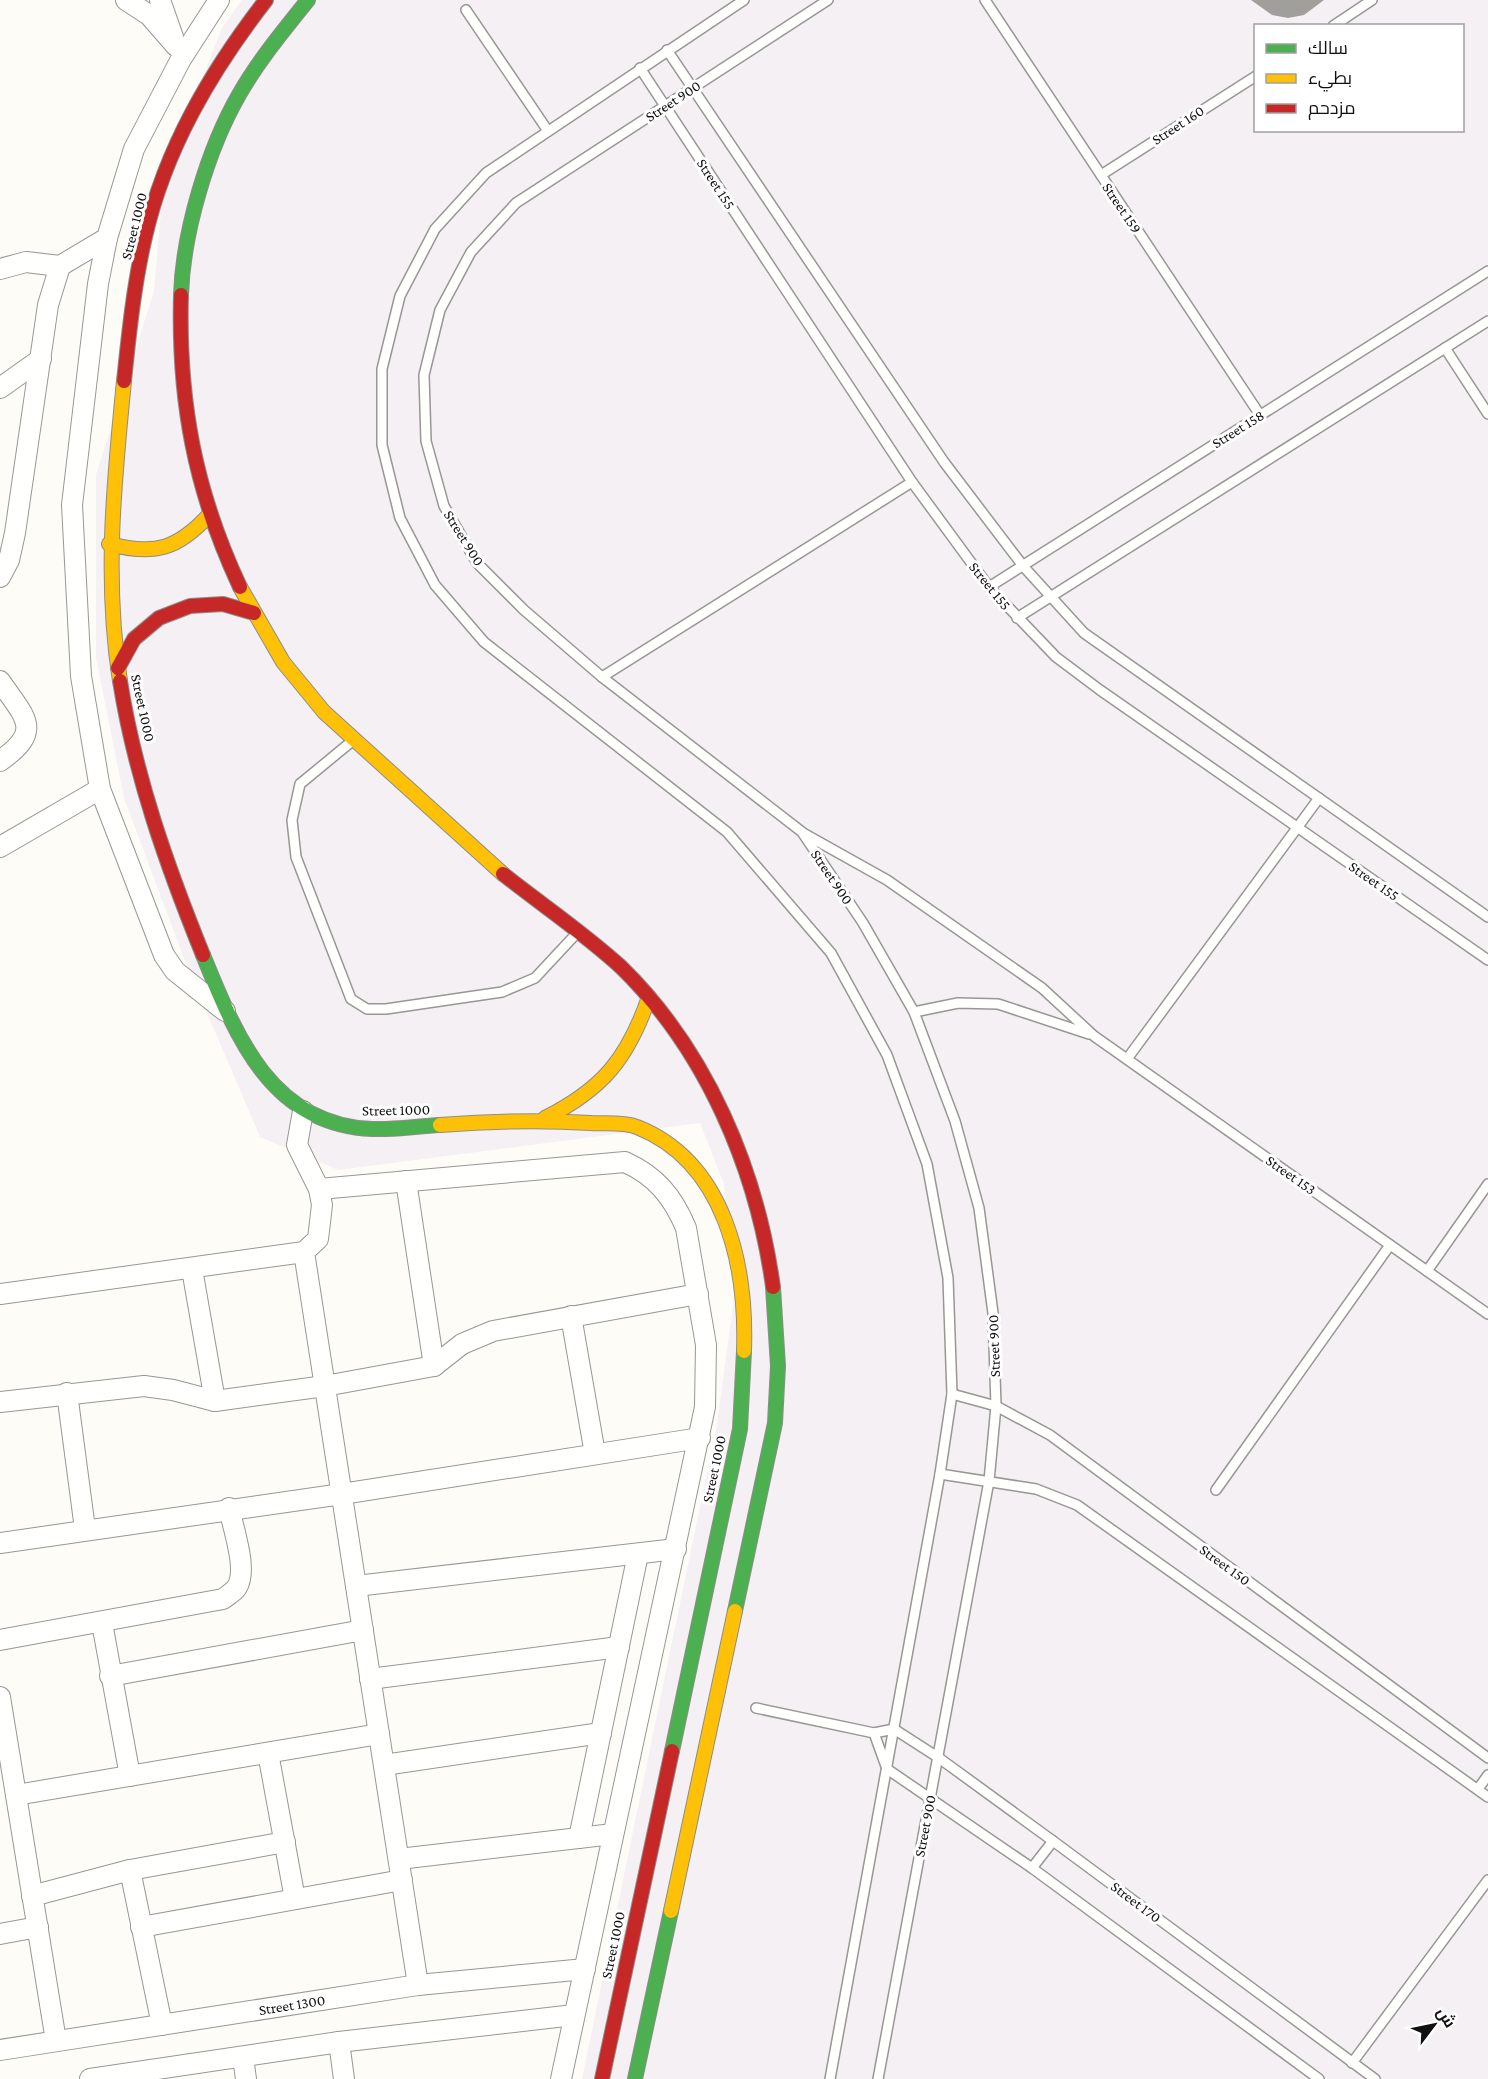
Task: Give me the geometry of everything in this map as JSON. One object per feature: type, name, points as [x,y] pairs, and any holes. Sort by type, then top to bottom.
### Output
[{"type":"street","points":[[126,0],[149,15],[179,52]]},
{"type":"street","points":[[160,0],[179,52]]},
{"type":"street","points":[[219,0],[179,52],[134,149],[107,238],[98,284],[72,505],[81,676],[100,789],[164,955],[175,971],[227,1013]]},
{"type":"street","name":"Street 1000","points":[[266,0],[209,83],[186,125],[167,167],[146,234],[125,359],[109,544],[111,609],[118,668],[132,740],[155,822],[192,928],[227,1013],[256,1062],[276,1088],[303,1111],[355,1127],[373,1129],[544,1118],[634,1127],[660,1137],[694,1164],[723,1214],[737,1261],[744,1332],[745,1379],[740,1430],[602,2079]]},
{"type":"street","points":[[308,0],[274,42],[226,121],[191,218],[177,315],[182,401],[199,481],[210,514],[254,613],[293,675],[325,713],[476,852],[611,959],[649,997],[688,1051],[722,1112],[742,1157],[761,1217],[772,1270],[779,1324],[780,1371],[775,1423],[635,2079]]},
{"type":"street","points":[[0,269],[26,262],[60,266],[107,238]]},
{"type":"street","points":[[0,577],[9,560],[15,533],[48,305],[60,266]]},
{"type":"street","points":[[0,388],[41,359]]},
{"type":"street","points":[[109,544],[130,551],[154,551],[176,545],[195,532],[210,514]]},
{"type":"street","points":[[118,668],[135,639],[159,618],[190,606],[212,604],[223,604],[254,613]]},
{"type":"street","points":[[0,681],[26,722],[27,736],[19,748],[0,761]]},
{"type":"street","points":[[0,848],[100,789]]},
{"type":"street","points":[[544,1118],[574,1104],[601,1084],[616,1067],[639,1029],[649,997]]},
{"type":"street","points":[[0,1294],[304,1252],[318,1239],[322,1205],[319,1189],[297,1145],[303,1111]]},
{"type":"street","points":[[319,1189],[624,1162],[645,1172],[658,1183],[679,1212],[691,1245],[706,1345],[707,1376],[700,1438],[561,2079]]},
{"type":"street","points":[[406,1181],[434,1366]]},
{"type":"street","points":[[304,1252],[418,1985]]},
{"type":"street","points":[[192,1269],[215,1401]]},
{"type":"street","points":[[0,1402],[144,1386],[173,1390],[215,1401],[325,1386],[434,1366],[462,1344],[493,1331],[698,1293]]},
{"type":"street","points":[[571,1316],[595,1454]]},
{"type":"street","points":[[67,1393],[85,1529]]},
{"type":"street","points":[[0,1543],[85,1529],[342,1494],[700,1438]]},
{"type":"street","points":[[0,1640],[223,1599],[237,1589],[241,1579],[241,1563],[229,1509]]},
{"type":"street","points":[[356,1586],[676,1549]]},
{"type":"street","points":[[579,1838],[638,1554]]},
{"type":"street","points":[[102,1623],[130,1776]]},
{"type":"street","points":[[110,1676],[363,1630]]},
{"type":"street","points":[[370,1679],[619,1647]]},
{"type":"street","points":[[0,1697],[56,2041]]},
{"type":"street","points":[[384,1765],[601,1732]]},
{"type":"street","points":[[16,1796],[379,1734]]},
{"type":"street","points":[[268,1753],[295,1899]]},
{"type":"street","points":[[399,1859],[613,1834]]},
{"type":"street","points":[[32,1896],[130,1870],[285,1842]]},
{"type":"street","points":[[130,1870],[162,2025]]},
{"type":"street","points":[[141,1927],[402,1880]]},
{"type":"street","points":[[0,1934],[38,1927]]},
{"type":"street","name":"Street 1300","points":[[0,2049],[418,1985],[585,1969]]},
{"type":"street","points":[[90,2079],[339,2042],[574,2016]]},
{"type":"street","points":[[339,2042],[344,2079]]},
{"type":"street","points":[[243,2057],[246,2079]]},
{"type":"lane","points":[[744,0],[486,173],[435,229],[400,296],[382,369],[382,445],[400,518],[435,585],[484,642],[727,832],[831,953],[887,1055],[927,1164],[948,1278],[952,1394],[940,1474],[830,2079]]},
{"type":"lane","name":"Street 900","points":[[828,0],[516,203],[471,252],[440,310],[424,375],[426,441],[444,506],[477,563],[525,610],[602,677],[801,832],[863,923],[915,1012],[955,1121],[979,1208],[993,1313],[996,1406],[989,1481],[878,2079]]},
{"type":"lane","name":"Street 159","points":[[985,0],[1260,415]]},
{"type":"lane","points":[[1336,24],[1372,0]]},
{"type":"lane","points":[[466,10],[548,131]]},
{"type":"lane","points":[[667,50],[944,462],[1023,566],[1084,633],[1488,917]]},
{"type":"lane","name":"Street 155","points":[[640,68],[912,482],[989,587],[1017,618],[1056,657],[1488,960]]},
{"type":"lane","name":"Street 160","points":[[1101,175],[1254,77]]},
{"type":"lane","name":"Street 158","points":[[989,587],[1488,271]]},
{"type":"lane","points":[[1017,618],[1488,321]]},
{"type":"lane","points":[[1444,348],[1488,414]]},
{"type":"lane","points":[[602,677],[912,482]]},
{"type":"lane","points":[[354,740],[300,784],[292,820],[296,857],[351,999],[367,1009],[386,1009],[502,992],[535,978],[578,932]]},
{"type":"lane","points":[[1127,1059],[1319,798]]},
{"type":"lane","points":[[801,832],[887,880],[1041,988],[1094,1036]]},
{"type":"lane","points":[[915,1012],[958,1003],[998,1004],[1094,1036]]},
{"type":"lane","name":"Street 153","points":[[1094,1036],[1488,1314]]},
{"type":"lane","points":[[1427,1271],[1488,1184]]},
{"type":"lane","points":[[1216,1490],[1390,1245]]},
{"type":"lane","name":"Street 150","points":[[952,1394],[996,1406],[1050,1435],[1488,1758]]},
{"type":"lane","points":[[940,1474],[1036,1489],[1077,1505],[1488,1797]]},
{"type":"lane","points":[[756,1708],[874,1733],[894,1729]]},
{"type":"lane","name":"Street 170","points":[[894,1729],[939,1758],[1053,1840],[1375,2079]]},
{"type":"lane","points":[[874,1733],[887,1769],[1032,1868],[1318,2079]]},
{"type":"lane","points":[[1478,1789],[1488,1775]]},
{"type":"lane","points":[[1032,1868],[1053,1840]]},
{"type":"lane","points":[[1352,2062],[1488,1880]]},
{"type":"shaded area","points":[[242,0],[1488,0],[1488,2079],[582,2079],[717,1424],[734,1298],[724,1184],[700,1123],[338,1170],[260,1137],[185,961],[124,798],[96,658],[96,475],[154,291],[164,176],[222,28]]},
{"type":"building","points":[[1251,0],[1324,0],[1304,15],[1288,18],[1272,15]]},
{"type":"traffic: fast","points":[[181,295],[187,245],[199,191],[228,115],[247,81],[272,45],[308,0]]},
{"type":"traffic: fast","points":[[203,955],[244,1045],[262,1071],[283,1094],[308,1112],[337,1124],[372,1129],[440,1125]]},
{"type":"traffic: fast","points":[[735,1611],[775,1423],[778,1366],[773,1287]]},
{"type":"traffic: fast","points":[[672,1751],[740,1429],[744,1351]]},
{"type":"traffic: fast","points":[[635,2079],[671,1911]]},
{"type":"traffic: slow","points":[[120,681],[112,606],[112,531],[124,381]]},
{"type":"traffic: slow","points":[[109,544],[140,549],[165,547],[187,535],[210,514]]},
{"type":"traffic: slow","points":[[240,587],[283,662],[324,712],[503,874]]},
{"type":"traffic: slow","points":[[545,1118],[583,1095],[611,1070],[632,1038],[649,997]]},
{"type":"traffic: slow","points":[[440,1125],[516,1121],[620,1124],[637,1127],[667,1143],[691,1165],[710,1191],[725,1220],[735,1252],[741,1285],[744,1351]]},
{"type":"traffic: slow","points":[[671,1911],[735,1611]]},
{"type":"traffic: jam","points":[[124,381],[141,255],[154,204],[165,173],[192,112],[227,55],[266,0]]},
{"type":"traffic: jam","points":[[181,295],[183,372],[192,445],[211,516],[240,587]]},
{"type":"traffic: jam","points":[[118,668],[134,639],[159,618],[190,606],[223,604],[254,613]]},
{"type":"traffic: jam","points":[[120,681],[143,786],[177,888],[203,955]]},
{"type":"traffic: jam","points":[[503,874],[621,967],[652,1000],[679,1036],[703,1074],[741,1156],[755,1199],[773,1287]]},
{"type":"traffic: jam","points":[[602,2079],[672,1751]]}]
